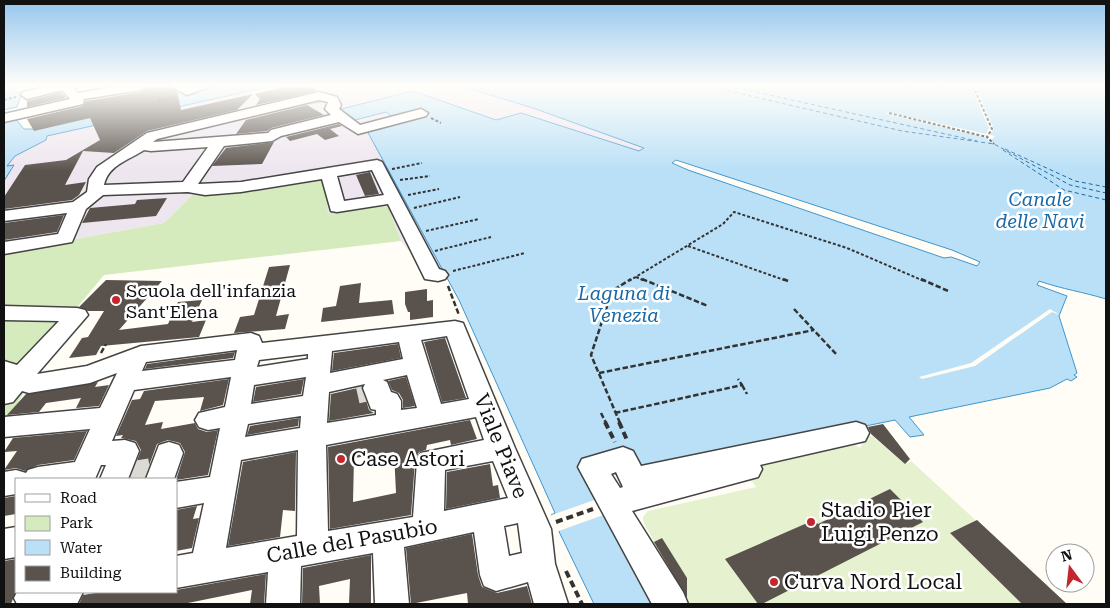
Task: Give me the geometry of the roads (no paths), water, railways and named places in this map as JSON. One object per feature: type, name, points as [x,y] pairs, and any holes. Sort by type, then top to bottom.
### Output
[{"type":"street","points":[[4,216],[78,206],[95,194],[95,181],[108,163],[144,145],[152,136],[245,114]]},
{"type":"street","points":[[258,114],[276,139]]},
{"type":"street","points":[[338,114],[358,130],[416,114]]},
{"type":"street","points":[[144,145],[152,147],[276,139],[341,117]]},
{"type":"street","points":[[188,187],[219,142]]},
{"type":"street","points":[[95,190],[188,187],[205,190],[241,187],[378,165],[432,275],[442,277]]},
{"type":"street","points":[[328,172],[337,207],[397,204]]},
{"type":"street","points":[[4,248],[65,238],[78,206]]},
{"type":"street","points":[[4,312],[78,315],[14,381],[7,428],[109,417]]},
{"type":"street","name":"Viale Piave","points":[[408,334],[458,323],[484,406],[531,519],[539,564],[551,604]]},
{"type":"street","points":[[208,420],[236,417],[408,334],[415,365],[425,388],[432,416]]},
{"type":"street","points":[[14,381],[90,374],[137,356],[251,340],[207,566]]},
{"type":"street","points":[[86,469],[137,356]]},
{"type":"street","points":[[361,384],[415,365]]},
{"type":"street","points":[[125,382],[246,366],[319,377],[378,388],[380,402],[388,401],[389,424]]},
{"type":"street","points":[[284,604],[299,551],[319,377]]},
{"type":"street","points":[[229,451],[312,438],[484,406]]},
{"type":"street","points":[[671,604],[592,467],[638,479],[856,433]]},
{"type":"street","points":[[428,529],[431,461],[500,448]]},
{"type":"street","points":[[43,478],[86,469],[126,451],[116,478]]},
{"type":"street","points":[[164,474],[222,487]]},
{"type":"street","points":[[638,479],[658,502],[748,476]]},
{"type":"street","points":[[612,503],[638,479]]},
{"type":"street","points":[[487,516],[496,575],[539,564]]},
{"type":"street","name":"Calle del Pasubio","points":[[178,572],[428,529],[487,516],[531,519]]},
{"type":"street","points":[[388,536],[392,604]]},
{"type":"street","points":[[31,598],[60,593]]},
{"type":"water","points":[[4,114],[14,114],[13,116],[24,129],[33,129],[93,114],[144,114],[47,136],[46,140],[15,156],[7,166],[14,165],[4,181]]},
{"type":"water","name":"Laguna di Venezia","points":[[348,114],[377,114],[355,120]]},
{"type":"water","name":"Laguna di Venezia","points":[[389,114],[480,114],[496,120],[516,114],[525,114],[639,151],[644,148],[551,114],[1106,114],[1106,299],[1039,281],[1037,285],[1067,296],[1059,316],[1077,373],[1074,375],[1077,377],[1071,381],[1067,379],[1050,388],[909,417],[924,435],[910,437],[895,420],[635,473],[626,454],[592,488],[657,604],[594,604],[551,515],[555,513],[459,300],[366,129],[395,119]],"holes":[[[676,160],[952,250],[980,262],[977,266],[951,257],[944,258],[672,163]]]},
{"type":"tunnel","points":[[357,392],[375,388]]},
{"type":"tunnel","points":[[121,478],[152,473]]},
{"type":"place","name":"Scuola dell'infanzia Sant'Elena","points":[[116,300]]},
{"type":"place","name":"Case Astori","points":[[341,459]]},
{"type":"place","name":"Stadio Pier Luigi Penzo","points":[[811,522]]},
{"type":"place","name":"Curva Nord Local","points":[[774,582]]},
{"type":"water label","name":"Canale delle Navi","points":[[1040,210]]}]
